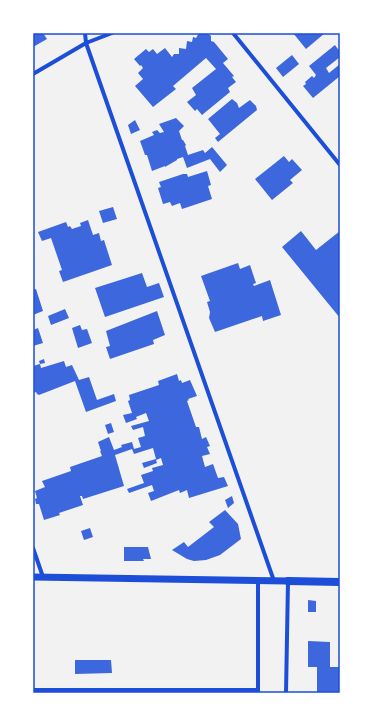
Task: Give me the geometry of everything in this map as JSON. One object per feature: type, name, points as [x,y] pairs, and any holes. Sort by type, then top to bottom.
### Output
[{"type":"main road","points":[[288,581],[340,582]]},
{"type":"street","points":[[85,33],[86,43],[274,581]]},
{"type":"street","points":[[33,74],[86,43],[112,33]]},
{"type":"street","points":[[234,33],[340,165]]},
{"type":"street","points":[[33,548],[43,577]]},
{"type":"street","points":[[33,576],[288,581],[286,693]]},
{"type":"street","points":[[33,690],[258,692],[258,581]]},
{"type":"building","points":[[33,33],[43,33],[47,39],[33,47]]},
{"type":"building","points":[[199,33],[207,33],[211,36],[211,41],[214,42],[228,59],[223,63],[234,76],[232,77],[236,82],[228,88],[230,92],[202,115],[197,109],[195,111],[187,102],[196,95],[192,88],[216,69],[206,58],[173,86],[176,89],[153,107],[135,86],[143,79],[138,73],[143,68],[134,59],[146,49],[149,52],[153,49],[157,54],[165,48],[172,57],[174,54],[179,54],[179,48],[186,49],[187,41],[192,42],[193,37],[196,38]]},
{"type":"building","points":[[293,33],[325,33],[306,49]]},
{"type":"building","points":[[335,45],[340,52],[340,57],[326,68],[329,73],[340,64],[340,76],[313,98],[303,86],[312,76],[314,78],[316,75],[309,66]]},
{"type":"building","points":[[292,55],[299,64],[283,77],[276,68]]},
{"type":"building","points":[[232,99],[237,103],[239,108],[250,100],[256,106],[257,110],[218,142],[215,138],[220,134],[208,119]]},
{"type":"building","points":[[176,118],[184,126],[179,131],[182,140],[186,145],[188,155],[203,150],[205,153],[212,147],[227,165],[220,172],[210,159],[187,168],[183,157],[165,167],[152,171],[147,155],[145,155],[140,141],[154,135],[152,132],[157,130],[160,133],[164,132],[159,124]]},
{"type":"building","points":[[135,120],[140,130],[131,134],[128,125]]},
{"type":"building","points":[[284,156],[289,162],[292,159],[302,170],[290,180],[293,183],[272,200],[255,179]]},
{"type":"building","points":[[207,171],[211,185],[208,186],[212,199],[182,209],[180,203],[172,206],[170,202],[163,204],[158,188],[161,187],[159,182],[183,174],[187,174],[188,177]]},
{"type":"building","points":[[113,207],[117,219],[103,223],[99,211]]},
{"type":"building","points":[[88,220],[93,235],[99,233],[101,241],[104,240],[112,265],[63,282],[59,271],[62,270],[51,238],[42,241],[38,232],[66,222],[68,227],[70,226],[72,229],[81,226],[80,223]]},
{"type":"building","points":[[301,231],[316,250],[340,231],[340,318],[282,247]]},
{"type":"building","points":[[238,263],[240,269],[250,265],[256,283],[253,284],[254,286],[270,280],[281,315],[263,321],[262,316],[215,332],[209,318],[210,312],[207,302],[210,301],[201,276]]},
{"type":"building","points":[[142,273],[147,287],[159,283],[164,297],[105,317],[95,288]]},
{"type":"building","points":[[36,289],[43,311],[33,315],[33,290]]},
{"type":"building","points":[[65,309],[69,318],[51,325],[48,316]]},
{"type":"building","points":[[157,311],[165,335],[153,340],[154,344],[110,359],[106,347],[110,346],[106,331]]},
{"type":"building","points":[[80,325],[82,330],[87,329],[92,343],[78,348],[72,328]]},
{"type":"building","points":[[38,328],[43,343],[33,346],[33,330]]},
{"type":"building","points":[[44,359],[45,363],[40,364],[39,361]]},
{"type":"building","points":[[64,361],[66,367],[72,365],[79,380],[89,377],[97,400],[114,394],[116,401],[86,412],[75,381],[39,395],[36,392],[33,393],[33,366],[40,364],[41,368]]},
{"type":"building","points":[[177,374],[179,381],[181,380],[182,383],[190,380],[197,396],[188,399],[189,400],[187,401],[196,427],[199,427],[202,439],[206,437],[210,446],[207,447],[210,454],[202,456],[205,467],[213,464],[218,478],[224,477],[228,486],[189,498],[187,490],[180,493],[179,490],[151,501],[148,493],[154,491],[152,485],[129,493],[127,489],[144,483],[141,475],[153,471],[152,468],[163,465],[161,458],[156,460],[157,463],[144,468],[142,463],[156,459],[153,448],[134,454],[132,449],[115,455],[124,486],[83,499],[82,496],[80,496],[83,505],[44,520],[39,504],[36,504],[35,499],[37,498],[35,491],[45,487],[42,481],[71,471],[70,467],[102,456],[98,442],[109,437],[114,450],[122,447],[121,445],[132,442],[134,449],[141,447],[138,438],[145,436],[143,427],[133,430],[131,426],[149,421],[146,413],[136,417],[137,419],[126,423],[123,415],[132,413],[128,401],[130,400],[129,395],[159,385],[158,381]]},
{"type":"building","points":[[111,423],[114,432],[108,434],[105,425]]},
{"type":"building","points":[[232,496],[234,503],[228,508],[225,500]]},
{"type":"building","points":[[225,510],[238,524],[241,539],[220,555],[206,560],[194,561],[187,559],[172,550],[184,542],[188,547],[214,527],[209,522]]},
{"type":"building","points":[[90,528],[93,537],[84,540],[81,531]]},
{"type":"building","points":[[124,547],[148,547],[151,559],[143,559],[144,561],[124,561]]},
{"type":"building","points":[[308,600],[316,601],[316,612],[308,612]]},
{"type":"building","points":[[308,641],[330,642],[330,667],[340,667],[340,693],[317,693],[317,667],[308,667]]},
{"type":"building","points":[[75,660],[111,660],[112,673],[75,674]]}]
